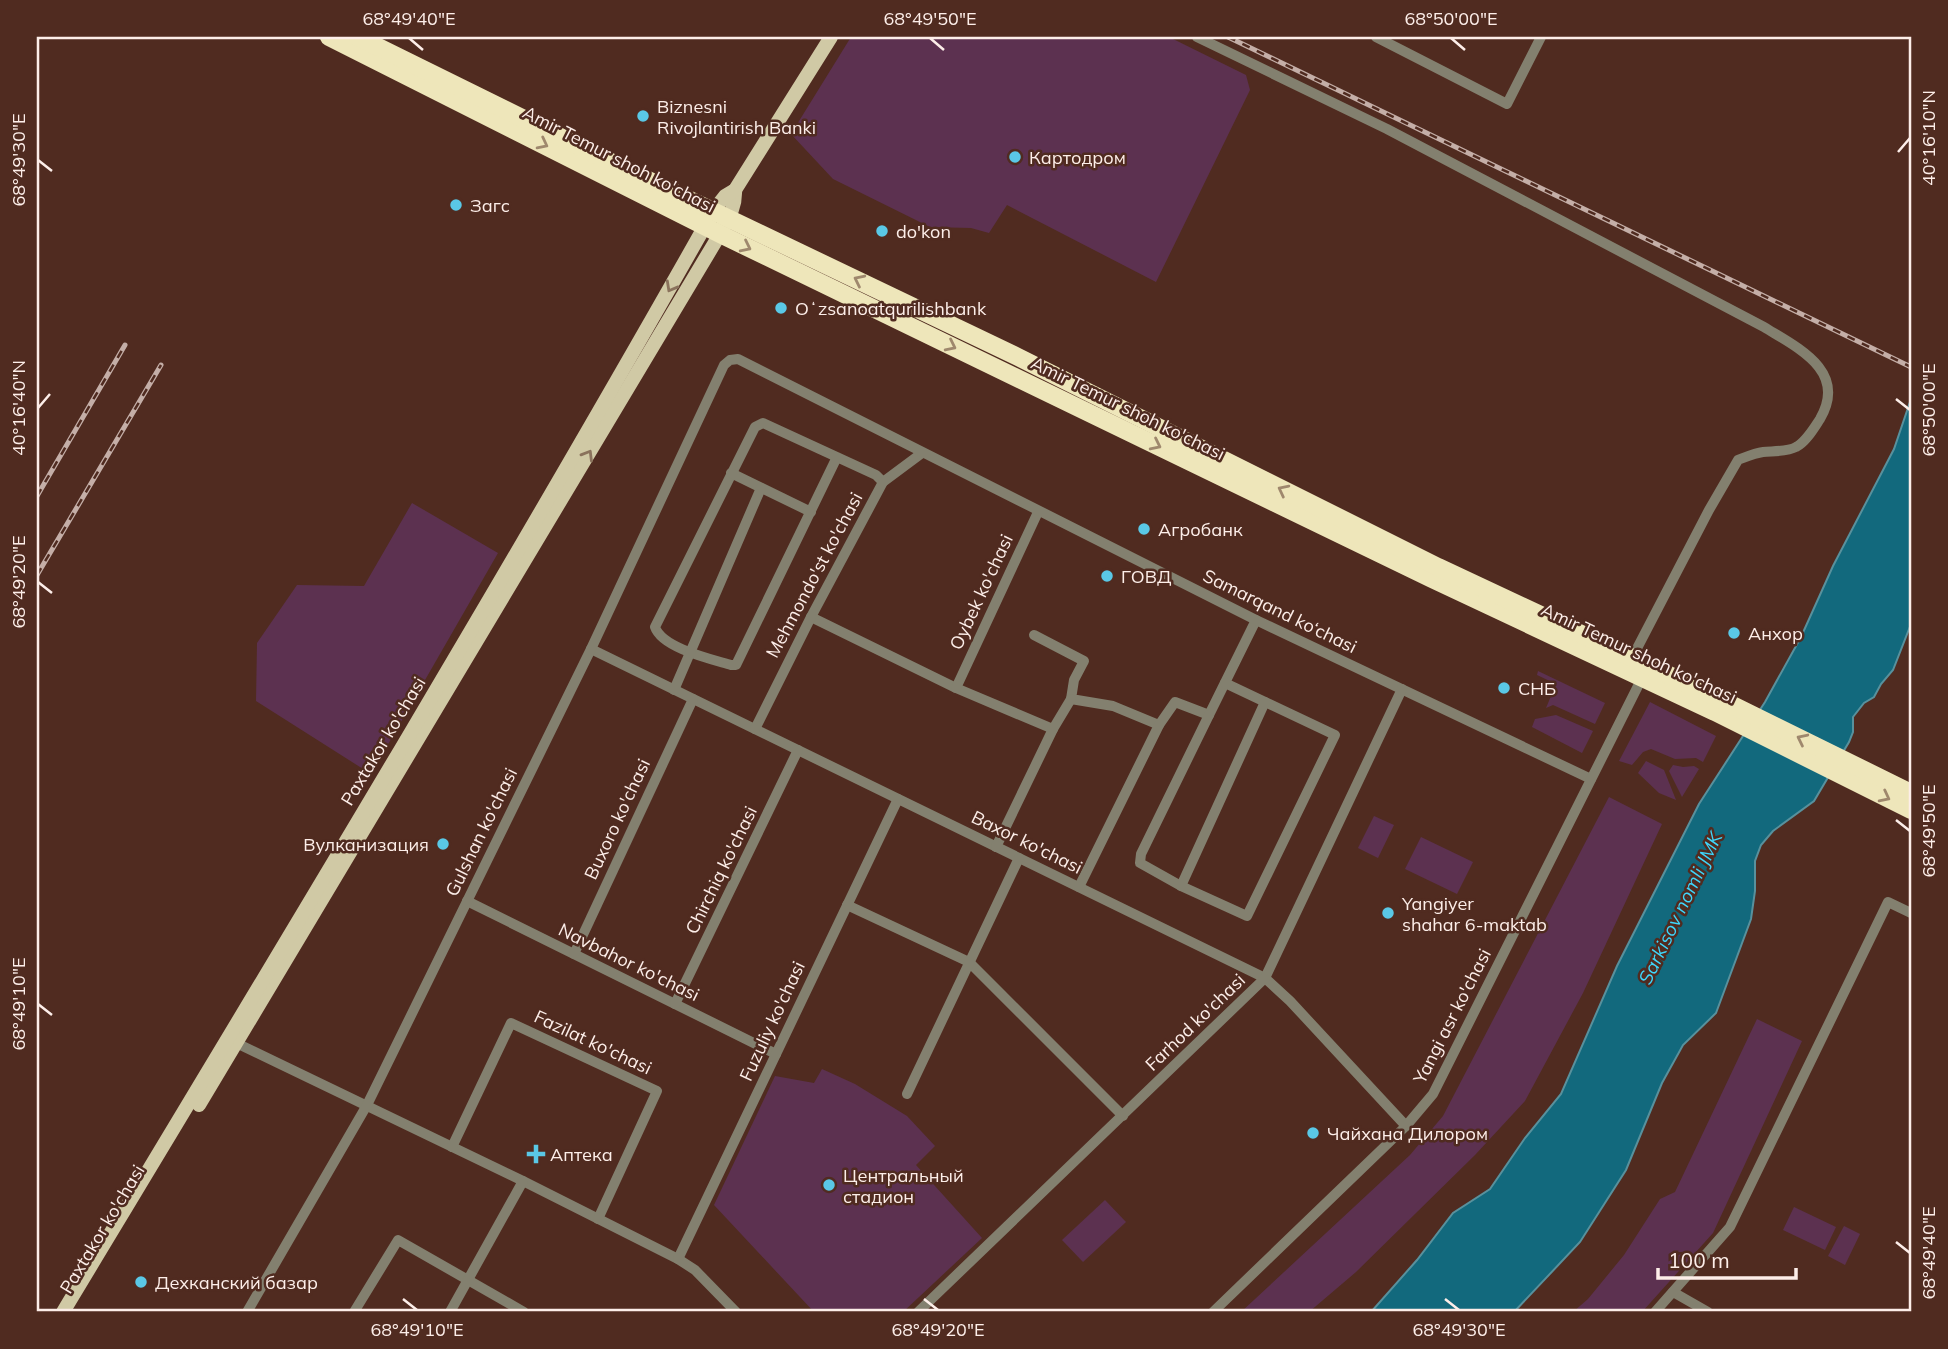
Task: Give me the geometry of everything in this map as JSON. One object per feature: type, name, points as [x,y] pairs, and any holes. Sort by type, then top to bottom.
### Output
[{"type":"highway","name":"Amir Temur shoh ko'chasi","points":[[329,37],[717,222],[1018,357],[1438,567],[1632,658],[1717,705],[1861,776],[1911,793]]},
{"type":"highway","name":"Amir Temur shoh ko'chasi","points":[[358,37],[1010,374],[1642,678],[1717,705]]},
{"type":"highway","points":[[1010,374],[1018,357]]},
{"type":"highway","name":"Amir Temur shoh ko'chasi","points":[[1861,776],[1911,810]]},
{"type":"main road","name":"Paxtakor ko'chasi","points":[[75,1312],[531,527],[717,222],[736,201],[735,190],[831,37]]},
{"type":"main road","name":"Paxtakor ko'chasi","points":[[63,1312],[233,1041]]},
{"type":"street","points":[[1197,37],[1387,129],[1764,327],[1812,357],[1828,384],[1828,405],[1819,421],[1809,435],[1795,447],[1760,452],[1738,460],[1632,658]]},
{"type":"street","points":[[1376,37],[1507,104],[1541,37]]},
{"type":"street","name":"Samarqand ko‘chasi","points":[[730,360],[738,359],[1256,620],[1591,779]]},
{"type":"street","name":"Gulshan ko'chasi","points":[[247,1312],[367,1105],[590,649],[724,365],[730,360]]},
{"type":"street","points":[[837,457],[736,665],[691,653],[659,636],[655,627],[755,427],[759,424],[763,423],[837,457],[876,475],[883,482]]},
{"type":"street","name":"Mehmondo'st ko'chasi","points":[[755,729],[883,482],[922,453]]},
{"type":"street","points":[[731,474],[811,512]]},
{"type":"street","points":[[674,690],[761,488]]},
{"type":"street","name":"Oybek ko'chasi","points":[[956,688],[1038,512]]},
{"type":"street","points":[[811,617],[956,688],[1053,729]]},
{"type":"street","points":[[1225,683],[1335,735],[1247,916],[1181,886],[1140,863],[1141,854],[1209,715],[1256,620]]},
{"type":"street","points":[[996,846],[1053,729],[1071,699],[1074,680],[1084,661],[1034,635]]},
{"type":"street","name":"Baxor ko'chasi","points":[[590,649],[1265,978],[1290,1001],[1406,1126]]},
{"type":"street","name":"Yangi asr ko'chasi","points":[[1213,1312],[1406,1126],[1433,1094],[1642,678]]},
{"type":"street","name":"Farhod ko'chasi","points":[[918,1312],[1265,978],[1402,690]]},
{"type":"street","name":"Buxoro ko'chasi","points":[[574,954],[693,699]]},
{"type":"street","points":[[1071,699],[1113,706],[1159,724]]},
{"type":"street","points":[[1079,887],[1159,724],[1175,702],[1209,715]]},
{"type":"street","points":[[1181,886],[1265,702]]},
{"type":"street","name":"Chirchiq ko'chasi","points":[[675,1004],[798,750]]},
{"type":"street","name":"Fuzuliy ko'chasi","points":[[678,1259],[898,799]]},
{"type":"street","points":[[907,1094],[1019,858]]},
{"type":"street","name":"Navbahor ko'chasi","points":[[467,901],[776,1054]]},
{"type":"street","points":[[1655,1312],[1730,1227],[1888,902],[1911,913]]},
{"type":"street","points":[[847,905],[969,962],[1123,1116]]},
{"type":"street","name":"Fazilat ko'chasi","points":[[452,1147],[511,1023],[657,1091],[598,1219]]},
{"type":"street","points":[[233,1041],[678,1259],[695,1270],[736,1312]]},
{"type":"street","points":[[450,1312],[523,1181]]},
{"type":"street","points":[[354,1312],[398,1240],[524,1312]]},
{"type":"street","points":[[1673,1292],[1708,1312]]},
{"type":"shaded area","name":"Картодром","points":[[851,37],[1169,37],[1246,75],[1250,90],[1156,282],[1007,205],[989,233],[971,228],[930,227],[833,179],[791,134]]},
{"type":"shaded area","points":[[412,503],[498,553],[371,774],[256,701],[257,643],[297,585],[364,586]]},
{"type":"shaded area","points":[[1538,671],[1605,703],[1595,724],[1553,705],[1546,708],[1556,684],[1537,675]]},
{"type":"shaded area","points":[[1650,702],[1716,736],[1703,762],[1696,758],[1675,759],[1651,749],[1643,752],[1632,765],[1619,761]]},
{"type":"shaded area","points":[[1556,715],[1593,731],[1582,753],[1532,727],[1535,719]]},
{"type":"shaded area","points":[[1646,761],[1664,770],[1676,800],[1659,793],[1638,773]]},
{"type":"shaded area","points":[[1673,765],[1694,766],[1699,769],[1682,797],[1669,771]]},
{"type":"shaded area","points":[[1609,797],[1662,824],[1583,993],[1525,1101],[1475,1155],[1356,1272],[1309,1312],[1241,1312],[1410,1155],[1443,1116]]},
{"type":"shaded area","points":[[1374,816],[1394,825],[1378,858],[1358,848]]},
{"type":"shaded area","points":[[1421,837],[1473,862],[1457,894],[1405,869]]},
{"type":"shaded area","points":[[1757,1019],[1802,1041],[1713,1233],[1642,1312],[1573,1312],[1588,1299],[1624,1255],[1660,1199],[1675,1192]]},
{"type":"shaded area","name":"Центральный стадион","points":[[822,1069],[855,1084],[907,1116],[935,1146],[916,1165],[982,1238],[903,1312],[814,1312],[714,1205],[775,1076],[814,1083]]},
{"type":"shaded area","points":[[1105,1200],[1126,1222],[1083,1262],[1062,1240]]},
{"type":"shaded area","points":[[1794,1207],[1836,1227],[1825,1250],[1783,1230]]},
{"type":"shaded area","points":[[1844,1226],[1860,1234],[1845,1265],[1828,1256]]},
{"type":"water","name":"Sarkisov nomli JMK","points":[[1911,399],[1911,624],[1893,670],[1874,697],[1864,703],[1853,717],[1853,732],[1849,742],[1814,801],[1773,831],[1761,845],[1755,861],[1751,919],[1716,1013],[1683,1045],[1662,1083],[1626,1170],[1580,1242],[1514,1312],[1371,1312],[1417,1260],[1453,1213],[1490,1189],[1525,1138],[1561,1094],[1617,966],[1699,804],[1765,702],[1801,637],[1833,566],[1894,449]]},
{"type":"railway","points":[[1228,37],[1911,367]]},
{"type":"railway","points":[[37,496],[125,345]]},
{"type":"railway","points":[[37,575],[161,365]]},
{"type":"place","name":"Biznesni Rivojlantirish Banki","points":[[643,116]]},
{"type":"place","name":"Картодром","points":[[1015,157]]},
{"type":"place","name":"Загс","points":[[456,205]]},
{"type":"place","name":"do'kon","points":[[882,231]]},
{"type":"place","name":"Oʻzsanoatqurilishbank","points":[[781,308]]},
{"type":"place","name":"Агробанк","points":[[1144,529]]},
{"type":"place","name":"ГОВД","points":[[1107,576]]},
{"type":"place","name":"Анхор","points":[[1734,633]]},
{"type":"place","name":"СНБ","points":[[1504,688]]},
{"type":"place","name":"Вулканизация","points":[[443,844]]},
{"type":"place","name":"Yangiyer shahar 6-maktab","points":[[1388,913]]},
{"type":"place","name":"Чайхана Дилором","points":[[1313,1133]]},
{"type":"place","name":"Аптека","points":[[536,1154]]},
{"type":"place","name":"Центральный стадион","points":[[829,1185]]},
{"type":"place","name":"Дехканский базар","points":[[141,1282]]}]
